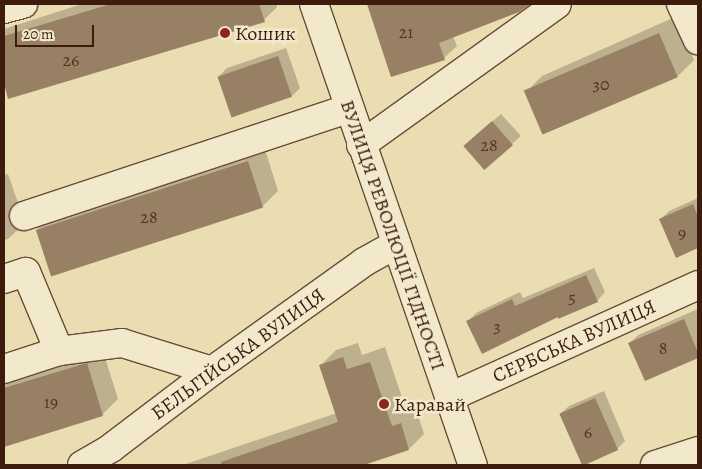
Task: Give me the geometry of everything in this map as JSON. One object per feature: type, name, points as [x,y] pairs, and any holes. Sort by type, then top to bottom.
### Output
[{"type":"street","points":[[4,9],[23,4]]},
{"type":"street","name":"ВУЛИЦЯ РЕВОЛЮЦІЇ ГІДНОСТІ","points":[[314,4],[361,145],[450,397],[471,465]]},
{"type":"street","points":[[361,145],[557,4]]},
{"type":"street","points":[[680,4],[698,40]]},
{"type":"street","points":[[24,216],[350,108]]},
{"type":"street","name":"БЕЛЬГІЙСЬКА ВУЛИЦЯ","points":[[82,465],[111,448],[212,371],[364,262],[396,244]]},
{"type":"street","points":[[4,279],[26,272],[59,351]]},
{"type":"street","name":"СЕРБСЬКА ВУЛИЦЯ","points":[[450,397],[698,286]]},
{"type":"street","points":[[4,369],[59,351],[122,343],[212,371]]},
{"type":"street","points":[[655,465],[698,451]]},
{"type":"building","points":[[111,4],[259,4],[265,22],[8,99],[4,83],[4,36]]},
{"type":"building","points":[[367,4],[531,4],[519,12],[439,43],[445,60],[391,77]]},
{"type":"building","points":[[659,33],[678,77],[542,135],[524,90]]},
{"type":"building","points":[[278,56],[292,97],[231,117],[217,77]]},
{"type":"building","points":[[492,121],[513,145],[484,170],[463,146]]},
{"type":"building","points":[[248,161],[263,208],[51,277],[36,230]]},
{"type":"building","points":[[693,204],[698,217],[698,248],[676,258],[659,219]]},
{"type":"building","points":[[586,275],[598,302],[558,319],[558,317],[482,354],[466,321],[512,299],[515,306]]},
{"type":"building","points":[[684,319],[698,353],[698,358],[645,381],[628,343]]},
{"type":"building","points":[[343,357],[347,369],[370,362],[392,426],[401,423],[409,450],[364,465],[221,465],[221,462],[338,422],[319,365]]},
{"type":"building","points":[[87,363],[103,416],[4,447],[4,388]]},
{"type":"building","points":[[595,398],[618,450],[582,465],[559,414]]},
{"type":"place","name":"Кошик","points":[[225,33]]},
{"type":"place","name":"Каравай","points":[[384,404]]}]
